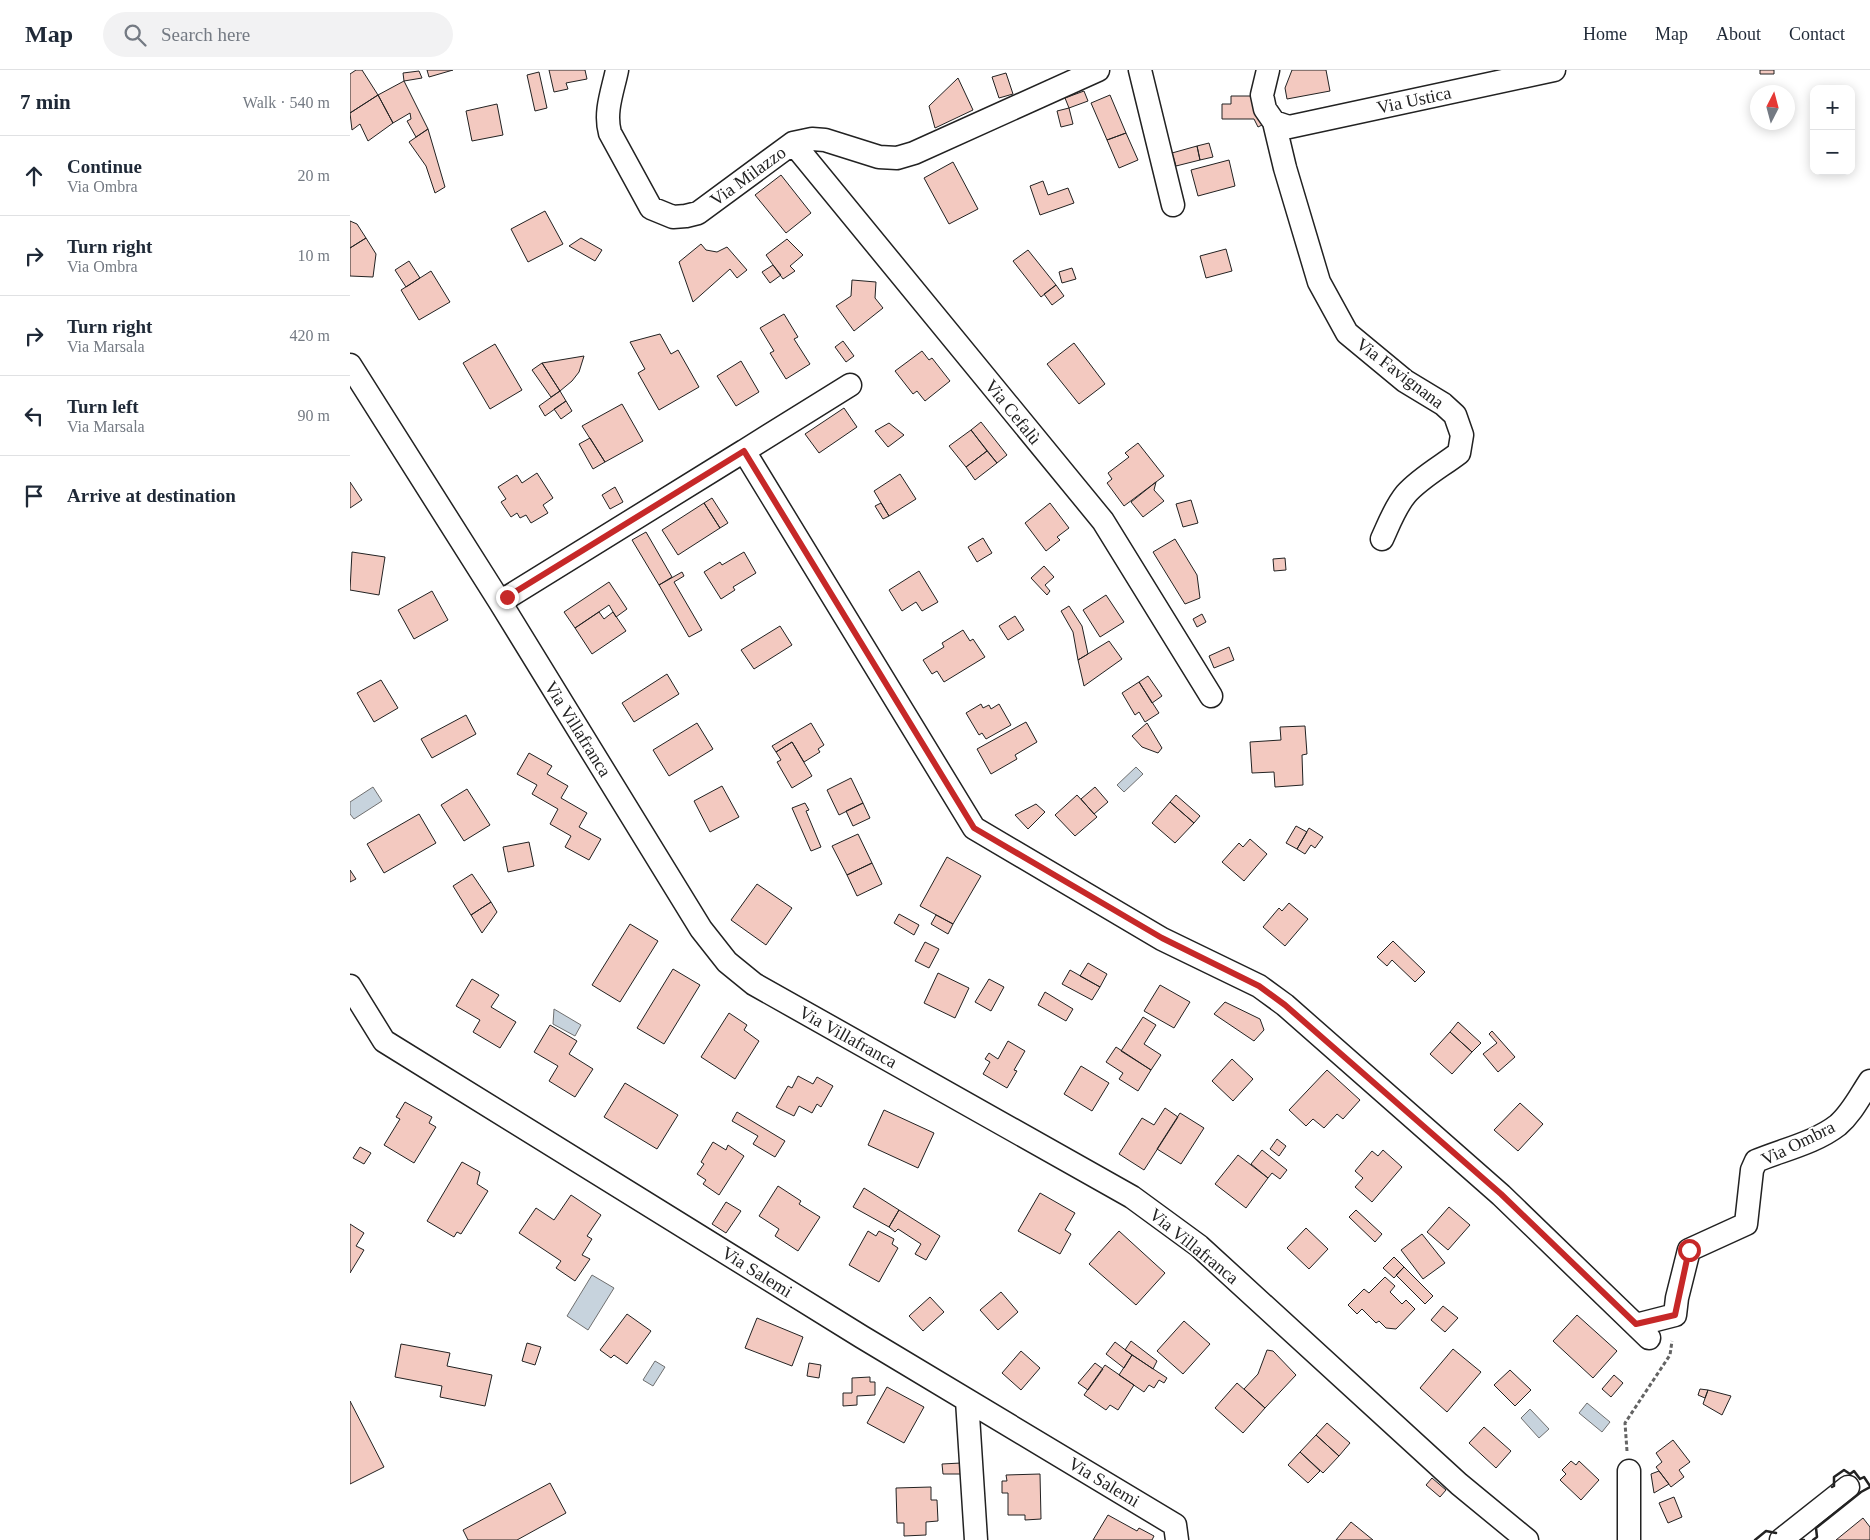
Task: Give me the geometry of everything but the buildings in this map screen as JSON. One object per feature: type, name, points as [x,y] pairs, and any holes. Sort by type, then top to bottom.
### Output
[{"type":"street","name":"Via Milazzo","points":[[617,70],[608,111],[607,123],[610,133],[651,208],[673,217],[698,213],[793,143],[812,139],[825,140],[879,157],[897,158],[914,153],[1098,70]]},
{"type":"street","points":[[1140,70],[1173,205]]},
{"type":"street","name":"Via Favignana","points":[[1268,70],[1262,95],[1265,109],[1274,122],[1285,168],[1319,282],[1347,333],[1405,380],[1443,404],[1455,415],[1462,434],[1458,453],[1420,481],[1406,494],[1382,539]]},
{"type":"street","name":"Via Ustica","points":[[1274,122],[1289,127],[1554,70]]},
{"type":"street","name":"Via Cefalù","points":[[793,143],[1102,521],[1211,696]]},
{"type":"street","name":"Via Villafranca","points":[[350,365],[500,602],[701,929],[727,962],[754,984],[1132,1197],[1168,1222],[1199,1246],[1459,1484],[1526,1540]]},
{"type":"street","points":[[500,602],[850,385]]},
{"type":"street","points":[[744,451],[974,828],[1162,938],[1259,986],[1285,1005],[1501,1194],[1643,1331],[1675,1315]]},
{"type":"street","name":"Via Salemi","points":[[350,986],[384,1041],[862,1337],[1175,1525],[1177,1540]]},
{"type":"street","name":"Via Ombra","points":[[1675,1315],[1689,1250],[1746,1224],[1752,1170],[1756,1161],[1820,1136],[1839,1124],[1856,1105],[1870,1081]]},
{"type":"street","points":[[967,1400],[976,1540]]},
{"type":"street","points":[[1629,1471],[1630,1540]]},
{"type":"street","points":[[1781,1540],[1848,1487]]},
{"type":"path","points":[[1629,1471],[1625,1423],[1670,1355],[1675,1315]]},
{"type":"shaded area","points":[[1136,767],[1143,774],[1124,792],[1117,785]]},
{"type":"shaded area","points":[[373,787],[382,801],[354,819],[350,814],[350,802]]},
{"type":"shaded area","points":[[554,1009],[581,1025],[575,1036],[553,1024]]},
{"type":"shaded area","points":[[592,1275],[614,1288],[588,1330],[567,1316]]},
{"type":"shaded area","points":[[655,1361],[665,1367],[653,1386],[643,1380]]},
{"type":"shaded area","points":[[1587,1403],[1610,1422],[1602,1432],[1579,1413]]},
{"type":"shaded area","points":[[1530,1409],[1549,1429],[1539,1438],[1521,1418]]},
{"type":"wall","points":[[1832,1487],[1834,1486],[1834,1477],[1844,1470],[1850,1474],[1854,1471],[1860,1479],[1864,1477],[1870,1486]]},
{"type":"wall","points":[[1813,1540],[1817,1537],[1816,1528],[1870,1487]]},
{"type":"wall","points":[[1755,1540],[1766,1531],[1776,1533]]},
{"type":"route","points":[[507,597],[744,451],[974,828],[1162,938],[1259,986],[1285,1005],[1501,1194],[1636,1324],[1675,1315],[1677,1298],[1689,1250]]}]
